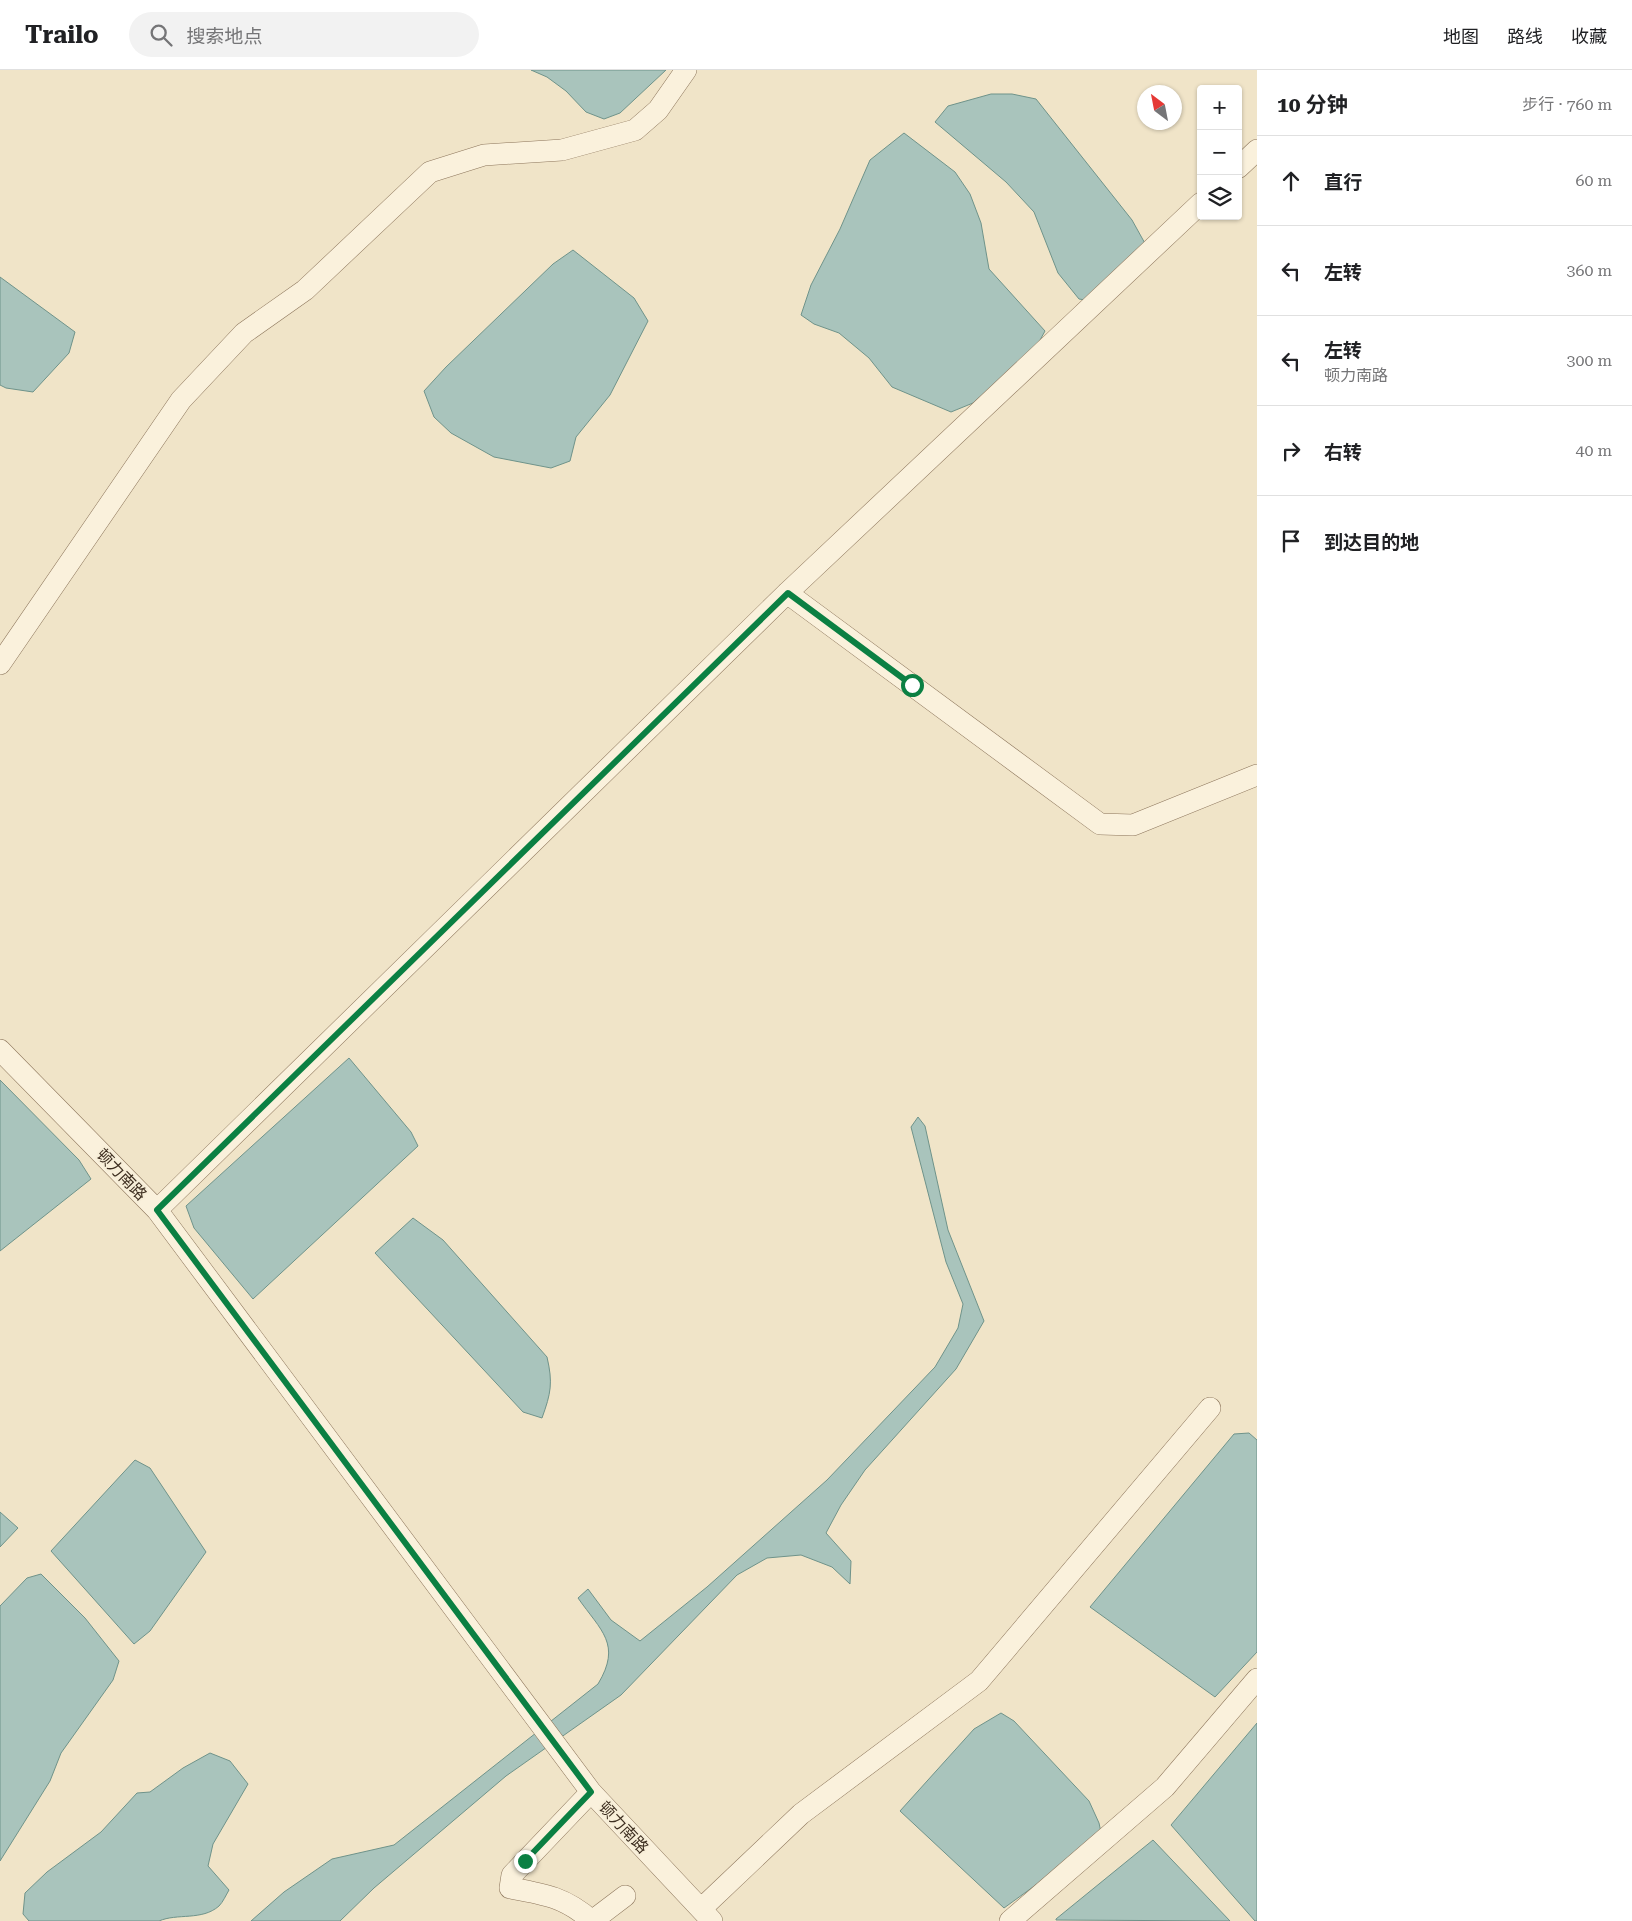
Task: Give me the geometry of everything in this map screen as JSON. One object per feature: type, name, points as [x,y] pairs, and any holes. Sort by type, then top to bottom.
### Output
[{"type":"street","points":[[0,664],[181,400],[244,333],[305,290],[430,172],[484,155],[562,150],[634,130],[658,110],[686,70]]},
{"type":"street","points":[[1242,164],[1257,150]]},
{"type":"street","points":[[157,1210],[788,593],[1197,207]]},
{"type":"street","points":[[788,593],[1100,824],[1133,825],[1257,775]]},
{"type":"street","name":"顿力南路","points":[[0,1050],[157,1210],[591,1792],[707,1915]]},
{"type":"street","points":[[707,1915],[801,1814],[978,1681],[1210,1408]]},
{"type":"street","points":[[1010,1921],[1165,1787],[1257,1679]]},
{"type":"street","points":[[591,1792],[512,1875],[510,1888],[554,1896],[577,1907],[592,1921],[625,1896]]},
{"type":"water","points":[[531,70],[666,70],[620,113],[604,119],[586,112],[566,91],[547,77]]},
{"type":"water","points":[[991,94],[1012,94],[1036,99],[1132,220],[1152,256],[1098,302],[1079,299],[1058,273],[1034,212],[1006,182],[935,122],[948,106]]},
{"type":"water","points":[[904,133],[955,172],[970,194],[981,223],[989,269],[1045,331],[1034,351],[973,403],[951,412],[892,387],[869,358],[839,333],[814,324],[801,315],[811,285],[840,229],[870,160]]},
{"type":"water","points":[[573,250],[634,298],[648,321],[610,395],[576,437],[570,461],[551,468],[494,457],[451,433],[434,417],[424,391],[446,367],[553,264]]},
{"type":"water","points":[[0,277],[75,332],[69,353],[33,392],[6,388],[0,385]]},
{"type":"water","points":[[349,1058],[411,1132],[418,1146],[253,1299],[194,1228],[186,1206]]},
{"type":"water","points":[[0,1080],[79,1160],[91,1179],[0,1251]]},
{"type":"water","points":[[918,1117],[925,1126],[948,1230],[984,1321],[956,1369],[865,1470],[841,1505],[826,1533],[851,1561],[850,1584],[832,1567],[801,1555],[767,1558],[737,1575],[621,1695],[506,1776],[374,1888],[340,1921],[251,1921],[284,1892],[332,1859],[394,1845],[598,1684],[605,1670],[608,1648],[606,1638],[601,1629],[578,1598],[588,1589],[611,1620],[640,1641],[707,1587],[827,1480],[935,1367],[958,1328],[963,1304],[946,1262],[911,1127]]},
{"type":"water","points":[[413,1218],[443,1240],[547,1357],[550,1388],[542,1418],[523,1412],[375,1253]]},
{"type":"water","points":[[1249,1433],[1257,1440],[1257,1652],[1215,1697],[1090,1607],[1234,1434]]},
{"type":"water","points":[[135,1460],[150,1468],[206,1552],[150,1631],[134,1644],[51,1551]]},
{"type":"water","points":[[0,1512],[18,1528],[0,1547]]},
{"type":"water","points":[[41,1574],[85,1618],[119,1661],[113,1680],[61,1753],[50,1781],[0,1861],[0,1606],[27,1578]]},
{"type":"water","points":[[1001,1713],[1014,1721],[1089,1801],[1099,1823],[1102,1837],[1004,1908],[900,1811],[974,1729]]},
{"type":"water","points":[[1257,1723],[1257,1921],[1255,1921],[1171,1825]]},
{"type":"water","points":[[210,1753],[230,1761],[248,1784],[213,1844],[208,1866],[229,1890],[219,1906],[205,1914],[174,1917],[159,1921],[29,1921],[23,1914],[25,1893],[47,1872],[101,1832],[137,1793],[150,1792],[183,1768]]},
{"type":"water","points":[[1153,1840],[1230,1921],[1056,1920],[1056,1919]]},
{"type":"route","points":[[525,1861],[591,1792],[157,1210],[788,593],[912,685]]}]
